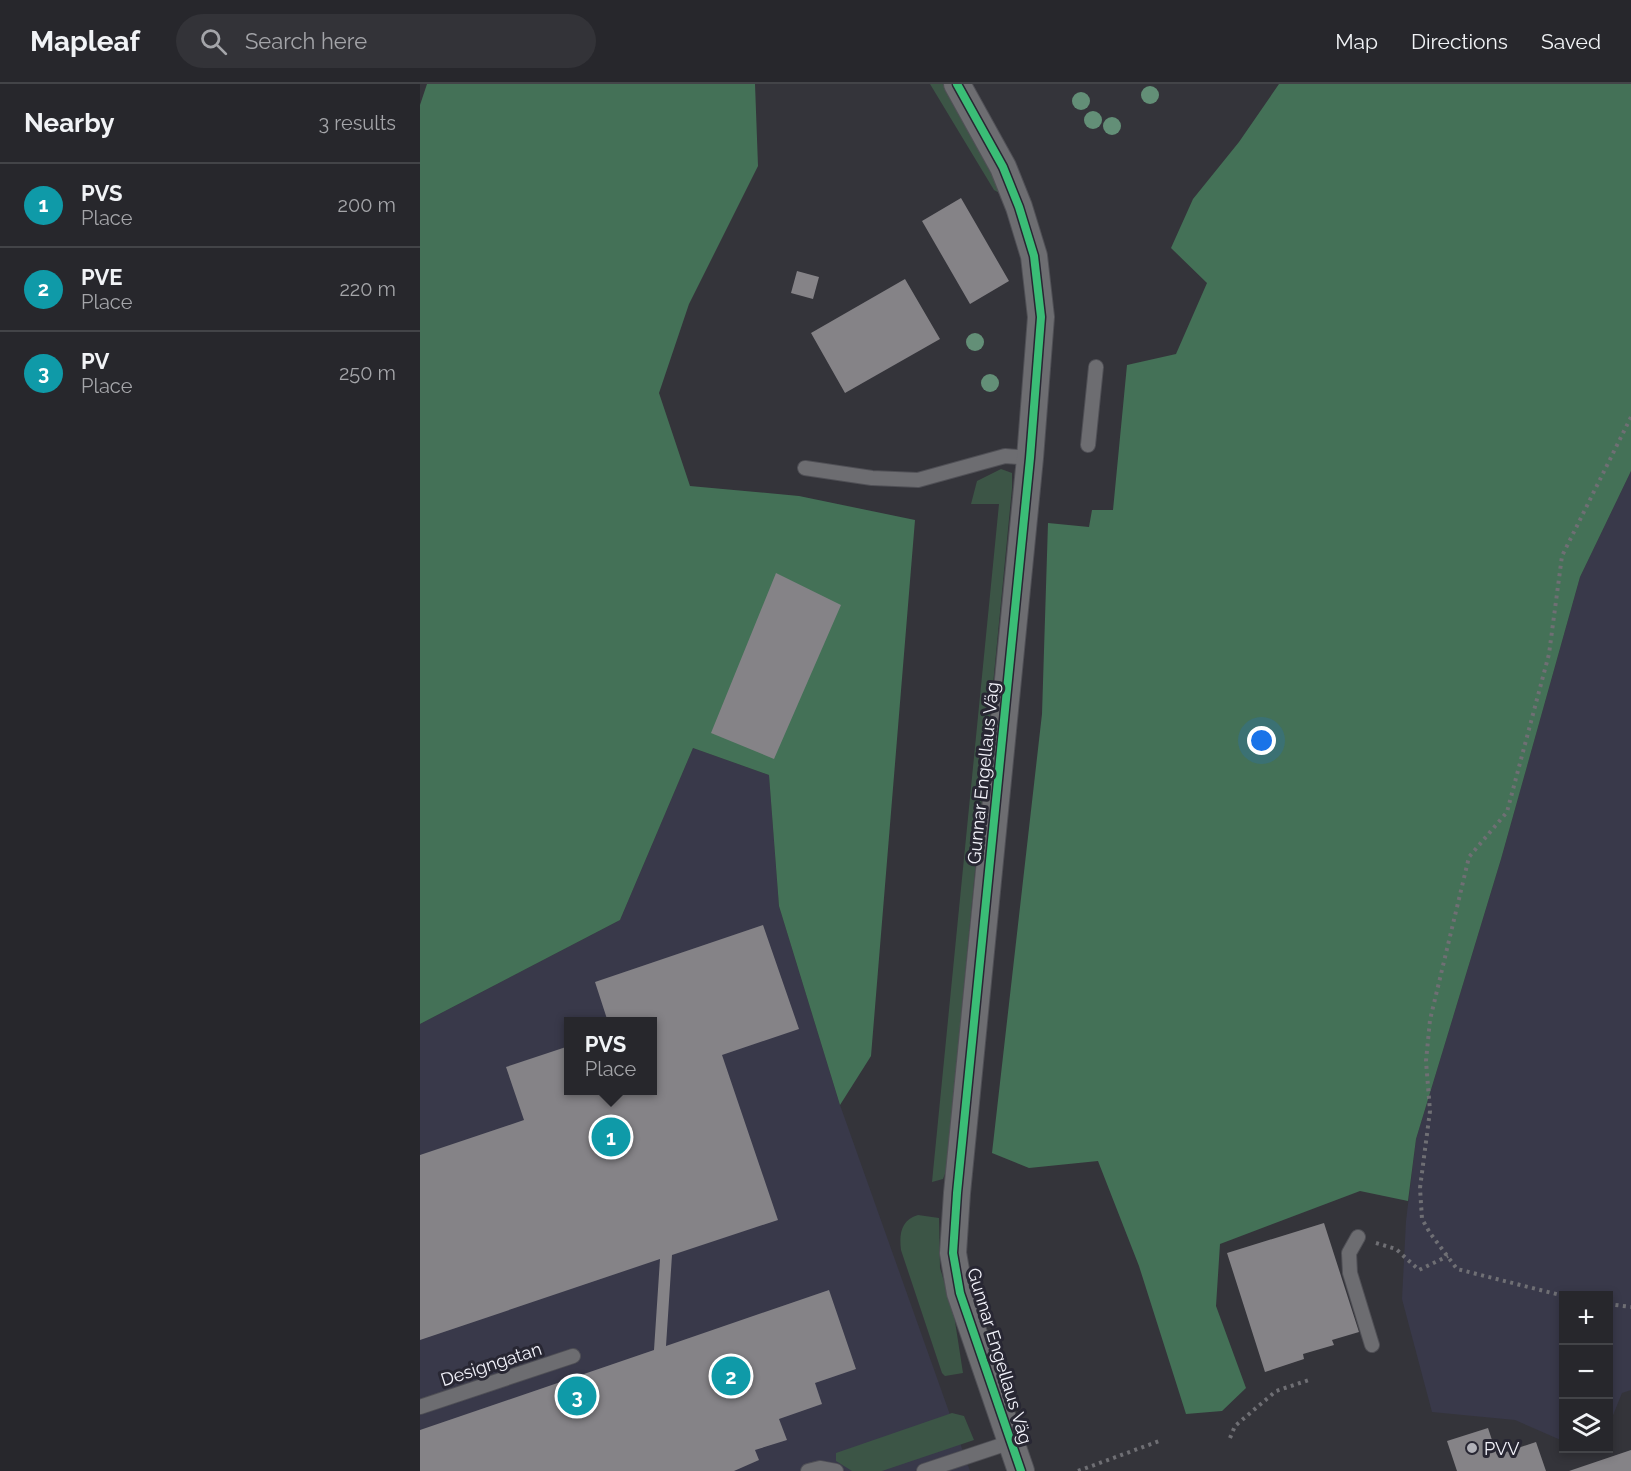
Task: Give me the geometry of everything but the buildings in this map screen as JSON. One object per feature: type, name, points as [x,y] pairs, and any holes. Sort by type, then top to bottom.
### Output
[{"type":"street","name":"Gunnar Engellaus Väg","points":[[957,84],[1003,167],[1019,207],[1035,266],[1041,317],[1030,458],[957,1193],[953,1253],[960,1293],[1021,1471]]},
{"type":"lane","points":[[1088,446],[1096,367]]},
{"type":"lane","points":[[805,468],[872,478],[918,480],[1005,456],[1030,458]]},
{"type":"lane","points":[[1358,1237],[1349,1252],[1350,1273],[1372,1345]]},
{"type":"lane","name":"Designgatan","points":[[420,1407],[573,1356]]},
{"type":"lane","points":[[924,1471],[1011,1442]]},
{"type":"lane","points":[[808,1471],[820,1468],[836,1471]]},
{"type":"path","points":[[1559,1295],[1457,1269],[1422,1218],[1420,1188],[1430,1112],[1426,1061],[1430,1020],[1469,857],[1507,812],[1549,654],[1562,556],[1631,417]]},
{"type":"path","points":[[1358,1237],[1396,1249],[1419,1270],[1448,1256]]},
{"type":"path","points":[[1613,1305],[1631,1307]]},
{"type":"path","points":[[1230,1438],[1235,1426],[1276,1391],[1312,1379]]},
{"type":"path","points":[[1078,1471],[1162,1440]]},
{"type":"shaded area","points":[[1631,471],[1631,1390],[1622,1393],[1613,1415],[1613,1291],[1559,1291],[1559,1439],[1515,1420],[1432,1412],[1402,1299],[1406,1221],[1416,1139],[1501,859],[1580,577]]},
{"type":"shaded area","points":[[693,748],[769,775],[779,906],[840,1105],[970,1471],[420,1471],[420,1024],[620,920]]},
{"type":"green space","points":[[427,84],[755,84],[758,166],[689,304],[659,393],[690,486],[799,496],[915,520],[871,1056],[840,1105],[779,906],[769,775],[693,748],[620,920],[420,1024],[420,105]]},
{"type":"green space","points":[[930,84],[943,84],[988,162],[1003,195],[994,190]]},
{"type":"green space","points":[[1279,84],[1631,84],[1631,471],[1580,577],[1501,859],[1416,1139],[1408,1201],[1360,1191],[1220,1244],[1216,1306],[1246,1388],[1222,1411],[1186,1414],[1139,1266],[1098,1161],[1029,1168],[992,1153],[1042,714],[1048,523],[1089,527],[1092,510],[1113,510],[1127,365],[1176,354],[1207,283],[1171,248],[1193,199],[1239,142]]},
{"type":"green space","points":[[1001,469],[1012,473],[1012,488],[946,1171],[943,1179],[932,1182],[999,504],[971,504],[977,481]]},
{"type":"green space","points":[[918,1215],[939,1218],[940,1268],[954,1315],[963,1373],[945,1376],[942,1373],[901,1250],[902,1228],[908,1220]]},
{"type":"green space","points":[[952,1413],[964,1416],[974,1440],[882,1471],[852,1471],[836,1461],[836,1453]]},
{"type":"cycle path","points":[[957,84],[1003,167],[1019,207],[1034,256],[1041,317],[1030,458],[957,1193],[953,1253],[960,1293],[1021,1471]]},
{"type":"place","name":"PVS","points":[[611,1137]]},
{"type":"place","name":"PVE","points":[[731,1376]]},
{"type":"place","name":"PV","points":[[577,1396]]},
{"type":"place","name":"PVV","points":[[1472,1448]]}]
